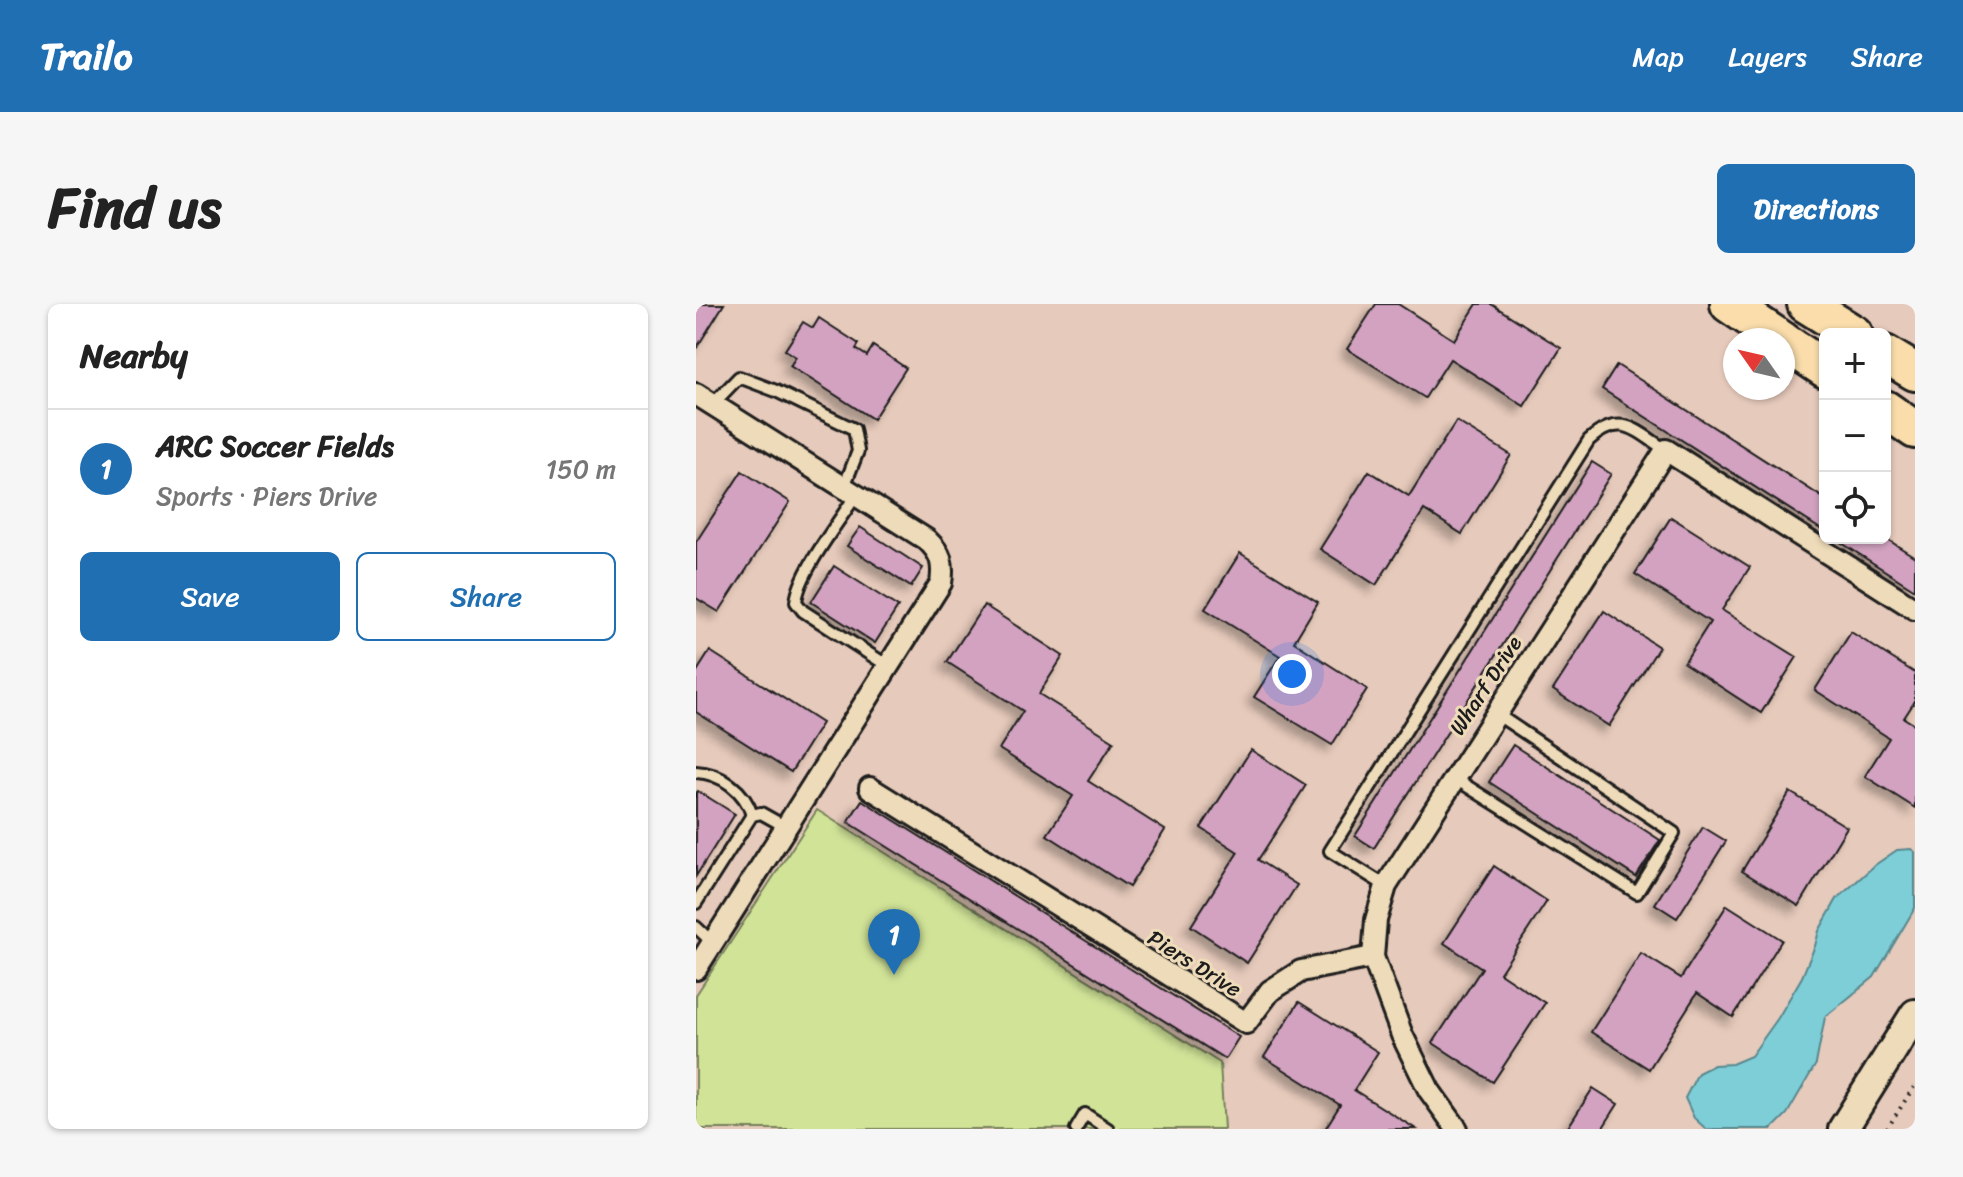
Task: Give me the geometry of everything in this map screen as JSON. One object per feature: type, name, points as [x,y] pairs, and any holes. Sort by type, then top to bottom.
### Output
[{"type":"highway","points":[[1729,304],[1764,328]]},
{"type":"highway","points":[[1806,304],[1844,328]]},
{"type":"highway","points":[[1795,349],[1819,365]]},
{"type":"highway","points":[[1891,358],[1915,372]]},
{"type":"highway","points":[[1891,413],[1915,430]]},
{"type":"main road","points":[[1843,1129],[1915,1014]]},
{"type":"street","points":[[696,969],[941,583],[943,569],[935,548],[927,540],[704,399]]},
{"type":"street","points":[[1666,450],[1915,609]]},
{"type":"street","name":"Wharf Drive","points":[[1373,957],[1376,920],[1386,886],[1666,450]]},
{"type":"street","name":"Piers Drive","points":[[870,788],[1246,1023],[1270,991],[1301,971],[1373,957]]},
{"type":"street","points":[[1373,957],[1402,1035],[1429,1090],[1457,1129]]},
{"type":"lane","points":[[704,399],[739,377],[776,391],[854,429],[858,451],[850,491],[804,577],[796,602],[803,611],[888,666]]},
{"type":"lane","points":[[1386,886],[1330,851],[1589,440],[1602,428],[1614,423],[1630,427],[1666,450]]},
{"type":"lane","points":[[1454,778],[1637,893],[1674,833],[1495,713]]},
{"type":"lane","points":[[696,772],[709,772],[738,790],[752,815]]},
{"type":"lane","points":[[696,903],[752,815],[761,813],[786,827]]},
{"type":"lane","points":[[696,927],[713,943]]},
{"type":"lane","points":[[1076,1129],[1085,1114],[1108,1129]]},
{"type":"path","points":[[1887,1129],[1915,1085]]},
{"type":"green space","points":[[817,810],[1220,1063],[1224,1129],[696,1129],[696,995]]},
{"type":"water","points":[[1911,849],[1915,852],[1915,908],[1874,977],[1825,1017],[1816,1064],[1787,1114],[1772,1129],[1706,1129],[1694,1118],[1685,1098],[1698,1073],[1714,1065],[1732,1064],[1751,1056],[1802,977],[1819,931],[1837,899],[1897,850]]},
{"type":"building","points":[[696,304],[724,304],[696,349]]},
{"type":"building","points":[[1376,304],[1398,304],[1454,340],[1477,304],[1491,304],[1561,348],[1524,406],[1450,359],[1425,398],[1347,349]]},
{"type":"building","points":[[819,318],[859,344],[856,349],[867,356],[873,346],[906,368],[873,419],[790,366],[796,357],[785,350],[803,322],[813,328]]},
{"type":"building","points":[[1617,365],[1819,495],[1819,528],[1602,389]]},
{"type":"building","points":[[1456,421],[1511,455],[1462,534],[1424,510],[1376,585],[1320,549],[1369,471],[1409,496]]},
{"type":"building","points":[[1592,462],[1611,474],[1374,848],[1355,836]]},
{"type":"building","points":[[742,471],[790,502],[719,612],[696,598],[696,542]]},
{"type":"building","points":[[1671,517],[1750,567],[1722,610],[1797,657],[1761,713],[1684,663],[1710,622],[1635,574]]},
{"type":"building","points":[[860,527],[923,568],[911,587],[847,546]]},
{"type":"building","points":[[1891,542],[1915,557],[1915,590],[1843,544]]},
{"type":"building","points":[[1240,553],[1318,602],[1294,642],[1367,689],[1332,745],[1254,697],[1280,656],[1205,609]]},
{"type":"building","points":[[834,566],[898,607],[875,643],[811,602]]},
{"type":"building","points":[[984,605],[1063,656],[1039,694],[1114,741],[1088,781],[1165,830],[1129,887],[1047,835],[1073,796],[999,749],[1023,711],[947,662]]},
{"type":"building","points":[[1604,611],[1659,647],[1609,726],[1553,690]]},
{"type":"building","points":[[1851,632],[1915,673],[1915,701],[1904,718],[1915,725],[1915,808],[1865,776],[1889,738],[1815,690]]},
{"type":"building","points":[[710,651],[822,723],[791,772],[696,712],[696,673]]},
{"type":"building","points":[[1513,745],[1660,840],[1636,877],[1489,782]]},
{"type":"building","points":[[1251,750],[1306,785],[1258,860],[1297,885],[1247,963],[1191,926],[1238,852],[1201,828]]},
{"type":"building","points":[[698,791],[735,814],[696,876],[696,793]]},
{"type":"building","points":[[1790,792],[1847,827],[1799,906],[1742,871]]},
{"type":"building","points":[[862,800],[1239,1037],[1225,1059],[848,822]]},
{"type":"building","points":[[1703,827],[1726,841],[1677,918],[1655,904]]},
{"type":"building","points":[[1494,866],[1547,901],[1500,973],[1545,1003],[1493,1082],[1433,1043],[1482,968],[1444,943]]},
{"type":"building","points":[[1727,905],[1782,940],[1733,1017],[1697,993],[1649,1069],[1591,1032],[1641,953],[1681,978]]},
{"type":"building","points":[[1299,1002],[1378,1052],[1354,1090],[1416,1129],[1325,1129],[1340,1105],[1264,1057]]},
{"type":"building","points":[[1593,1088],[1618,1104],[1602,1129],[1567,1129]]},
{"type":"place","name":"ARC Soccer Fields","points":[[894,975]]}]
